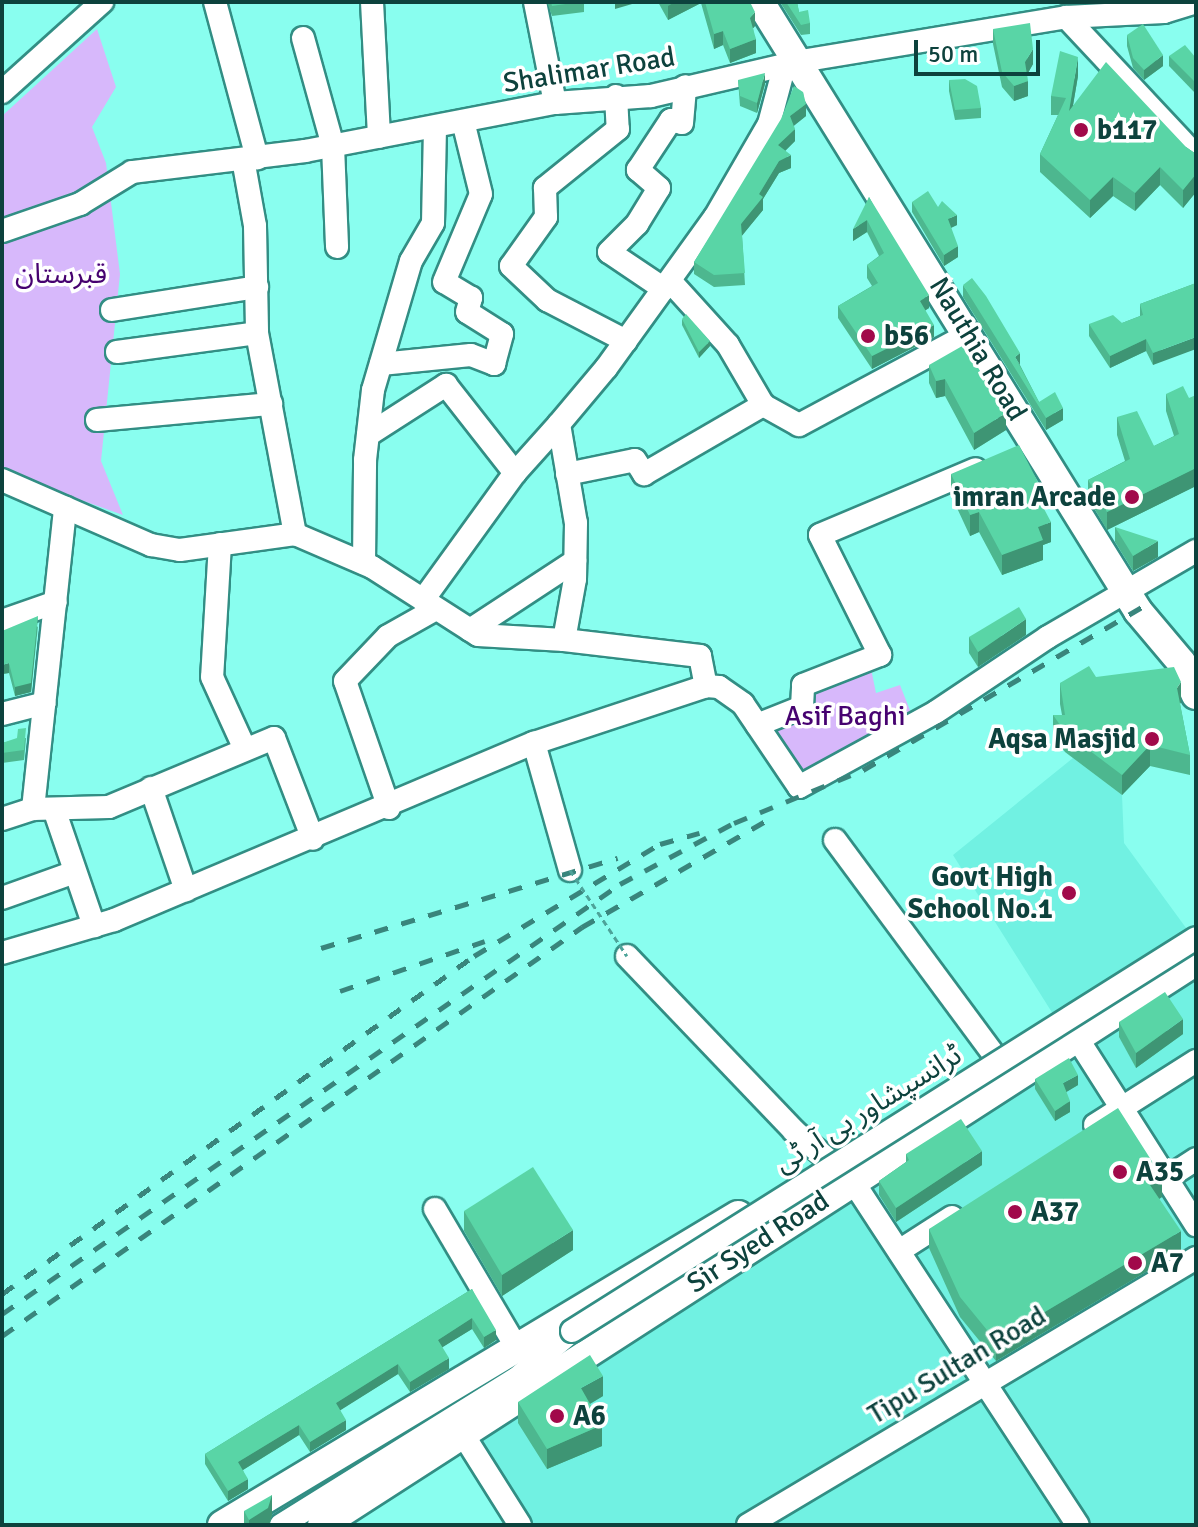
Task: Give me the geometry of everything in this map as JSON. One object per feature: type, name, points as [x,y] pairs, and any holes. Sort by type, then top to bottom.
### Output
[{"type":"main road","name":"Nauthia Road","points":[[760,2],[793,62],[969,334],[1128,594],[1188,657],[1196,695]]},
{"type":"main road","name":"Sir Syed Road","points":[[222,1525],[515,1345],[830,1161],[997,1059],[1196,927]]},
{"type":"main road","name":"Sir Syed Road","points":[[322,1525],[464,1436],[852,1180],[1196,961]]},
{"type":"main road","points":[[830,1161],[852,1180]]},
{"type":"street","points":[[5,81],[102,2]]},
{"type":"street","points":[[215,2],[250,158],[257,333],[295,534]]},
{"type":"street","points":[[372,2],[379,137]]},
{"type":"street","points":[[535,2],[555,103]]},
{"type":"street","name":"Shalimar Road","points":[[2,231],[80,204],[132,172],[333,146],[555,103],[616,96],[651,96],[793,62],[1058,13],[1164,12],[1196,2]]},
{"type":"street","points":[[1058,13],[1196,156]]},
{"type":"street","points":[[303,38],[333,146],[337,247]]},
{"type":"street","points":[[389,808],[345,681],[388,636],[430,604],[515,473],[559,424],[667,285],[715,217],[769,124],[793,62]]},
{"type":"street","points":[[685,86],[682,123],[671,120],[638,170],[659,188],[637,224],[609,252],[667,285],[728,345],[763,405],[799,425],[969,334]]},
{"type":"street","points":[[616,96],[618,129],[545,188],[546,217],[511,266],[547,300],[626,341]]},
{"type":"street","points":[[381,364],[471,355],[494,364],[502,334],[467,312],[471,298],[444,282],[481,194],[463,121]]},
{"type":"street","points":[[364,563],[368,435],[381,364],[411,261],[433,223],[435,127]]},
{"type":"street","points":[[112,310],[257,287]]},
{"type":"street","points":[[117,352],[257,333]]},
{"type":"street","points":[[368,435],[446,385],[515,473]]},
{"type":"street","points":[[97,420],[271,404]]},
{"type":"street","points":[[567,474],[635,460],[644,474],[763,405]]},
{"type":"street","points":[[559,424],[576,523],[575,561],[564,640]]},
{"type":"street","points":[[757,725],[802,707],[803,685],[880,655],[820,535],[1036,443]]},
{"type":"street","points":[[2,480],[151,545],[180,550],[295,534],[364,563],[478,635],[564,640],[700,656],[706,686]]},
{"type":"street","points":[[65,508],[45,703],[43,809],[75,872],[94,926]]},
{"type":"street","points":[[220,544],[212,677],[245,749]]},
{"type":"street","points":[[2,953],[94,926],[186,890],[389,808],[534,743],[706,686],[732,693],[799,787],[936,712],[1048,637],[1128,594],[1196,551]]},
{"type":"street","points":[[470,630],[575,561]]},
{"type":"street","points":[[2,621],[56,602]]},
{"type":"street","points":[[2,714],[45,703]]},
{"type":"street","points":[[2,819],[43,809],[109,807],[274,738],[313,839]]},
{"type":"street","points":[[534,743],[570,870]]},
{"type":"street","points":[[151,788],[186,890]]},
{"type":"street","points":[[835,840],[997,1059]]},
{"type":"street","points":[[2,898],[75,872]]},
{"type":"street","name":"ٹرانسپشاور بی آر ٹی","points":[[281,1525],[516,1379],[572,1331],[1196,938]]},
{"type":"street","points":[[627,956],[794,1131],[830,1161]]},
{"type":"street","points":[[1077,1038],[1196,1225]]},
{"type":"street","points":[[1069,1142],[1196,1061]]},
{"type":"street","points":[[1167,1178],[1196,1159]]},
{"type":"street","points":[[852,1180],[1078,1525]]},
{"type":"street","points":[[899,1251],[978,1201]]},
{"type":"street","points":[[435,1209],[515,1345]]},
{"type":"street","name":"Tipu Sultan Road","points":[[748,1525],[1196,1258]]},
{"type":"street","name":"ٹرانسپشاور بی آر ٹی","points":[[230,1525],[501,1357],[572,1331]]},
{"type":"street","points":[[464,1436],[520,1525]]},
{"type":"path","points":[[570,870],[627,956]]},
{"type":"shaded area","name":"Govt High School No.1","points":[[1073,758],[1122,795],[1124,843],[1189,932],[1058,1022],[953,855]]},
{"type":"shaded area","points":[[1196,961],[1196,1525],[520,1525],[464,1436]]},
{"type":"green space","name":"قبرستان","points":[[97,29],[116,87],[92,127],[106,163],[120,274],[101,461],[123,515],[2,472],[2,116]]},
{"type":"green space","name":"Asif Baghi","points":[[869,659],[876,693],[900,685],[915,723],[803,785],[757,725],[806,710],[808,683]]},
{"type":"building","points":[[551,2],[579,2],[552,6]]},
{"type":"building","points":[[705,2],[750,2],[755,12],[750,18],[756,39],[730,49],[723,31],[714,34]]},
{"type":"building","points":[[786,2],[797,2],[799,12],[808,10],[810,23],[801,25]]},
{"type":"building","points":[[1030,23],[1033,49],[1025,62],[1028,81],[1014,86],[1002,72],[993,29]]},
{"type":"building","points":[[1143,24],[1163,55],[1144,70],[1133,58],[1127,35]]},
{"type":"building","points":[[1185,45],[1196,58],[1196,83],[1169,56]]},
{"type":"building","points":[[1060,51],[1078,57],[1069,111],[1106,62],[1196,154],[1196,174],[1183,190],[1160,167],[1135,193],[1113,177],[1090,200],[1040,154],[1066,98],[1051,96]]},
{"type":"building","points":[[765,73],[757,103],[740,96],[738,80]]},
{"type":"building","points":[[965,79],[977,86],[981,108],[955,110],[949,80]]},
{"type":"building","points":[[794,86],[803,92],[806,104],[790,116],[795,129],[778,145],[791,155],[779,161],[759,194],[763,197],[741,224],[745,273],[714,275],[694,262],[781,119]]},
{"type":"building","points":[[928,191],[938,207],[942,201],[957,215],[948,219],[958,246],[944,255],[912,202]]},
{"type":"building","points":[[869,197],[929,295],[920,301],[934,325],[872,356],[838,306],[878,283],[867,265],[884,253],[867,220],[853,229]]},
{"type":"building","points":[[972,278],[1020,353],[1015,357],[1039,402],[1055,392],[1063,408],[1046,418],[963,285]]},
{"type":"building","points":[[1196,283],[1196,337],[1153,353],[1146,339],[1110,356],[1089,324],[1113,315],[1122,323],[1143,315],[1140,304]]},
{"type":"building","points":[[686,314],[710,341],[699,352],[682,319]]},
{"type":"building","points":[[964,345],[1006,413],[974,433],[945,379],[936,381],[929,365]]},
{"type":"building","points":[[1183,386],[1189,398],[1196,395],[1196,468],[1107,512],[1088,480],[1130,459],[1117,417],[1137,411],[1154,446],[1179,434],[1166,394]]},
{"type":"building","points":[[1019,445],[1042,490],[1035,492],[1051,522],[1038,527],[1043,540],[1002,555],[979,512],[970,515],[951,474]]},
{"type":"building","points":[[1115,527],[1158,541],[1133,556]]},
{"type":"building","points":[[1019,607],[1026,619],[978,652],[969,637]]},
{"type":"building","points":[[38,616],[31,683],[15,687],[9,663],[2,665],[2,631]]},
{"type":"building","points":[[1089,666],[1096,677],[1174,667],[1181,682],[1177,688],[1190,755],[1150,745],[1122,775],[1065,732],[1053,715],[1065,715],[1060,683]]},
{"type":"building","points":[[26,728],[24,750],[2,753],[2,743],[17,738],[18,729]]},
{"type":"building","points":[[1165,992],[1183,1019],[1136,1053],[1119,1022]]},
{"type":"building","points":[[1069,1058],[1078,1075],[1063,1083],[1070,1101],[1055,1111],[1035,1079]]},
{"type":"building","points":[[1118,1108],[1162,1177],[1150,1185],[1181,1231],[996,1341],[960,1297],[929,1229]]},
{"type":"building","points":[[961,1119],[982,1151],[896,1208],[879,1181],[909,1160],[906,1154]]},
{"type":"building","points":[[533,1167],[573,1230],[502,1275],[464,1211]]},
{"type":"building","points":[[472,1289],[496,1330],[484,1337],[472,1318],[438,1340],[449,1358],[410,1382],[398,1364],[336,1403],[346,1420],[310,1442],[299,1425],[238,1462],[248,1479],[228,1491],[205,1454]]},
{"type":"building","points":[[590,1355],[603,1376],[581,1388],[602,1425],[547,1449],[518,1402]]},
{"type":"building","points":[[272,1495],[268,1508],[249,1520],[244,1511]]},
{"type":"railway","points":[[2,1314],[620,884],[734,823],[863,770],[1151,602]]},
{"type":"railway","points":[[2,1336],[582,927],[767,820]]},
{"type":"railway","points":[[2,1294],[474,956],[660,844],[699,833]]},
{"type":"railway","points":[[321,948],[618,858]]},
{"type":"railway","points":[[340,991],[485,941]]},
{"type":"place","name":"b117","points":[[1081,130]]},
{"type":"place","name":"b56","points":[[868,336]]},
{"type":"place","name":"imran Arcade","points":[[1132,497]]},
{"type":"place","name":"Aqsa Masjid","points":[[1152,739]]},
{"type":"place","name":"Govt High School No.1","points":[[1069,893]]},
{"type":"place","name":"A35","points":[[1120,1172]]},
{"type":"place","name":"A37","points":[[1015,1212]]},
{"type":"place","name":"A7","points":[[1135,1263]]},
{"type":"place","name":"A6","points":[[557,1416]]}]
